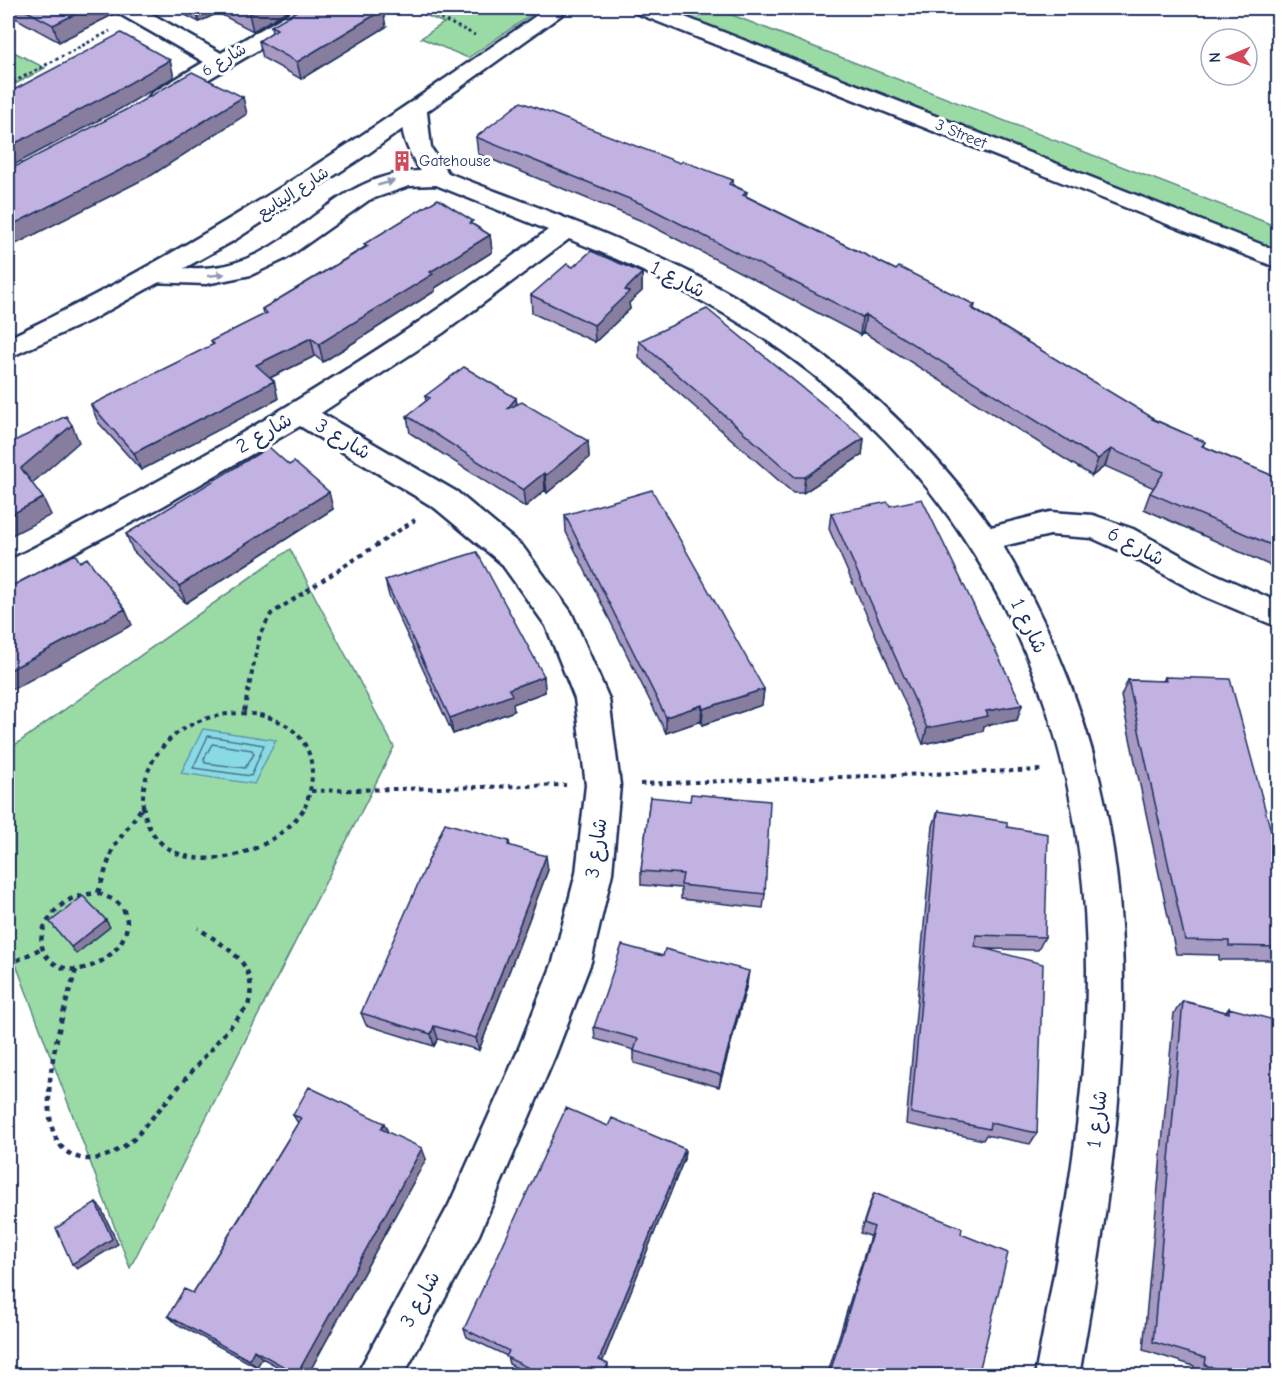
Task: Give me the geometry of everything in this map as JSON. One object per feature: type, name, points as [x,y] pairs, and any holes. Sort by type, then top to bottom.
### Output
[{"type":"street","name":"شارع 6","points":[[139,110],[313,8]]},
{"type":"street","name":"شارع الينابيع","points":[[8,349],[158,276],[254,218],[416,112],[560,8]]},
{"type":"street","name":"3 Street","points":[[644,8],[1278,260]]},
{"type":"street","points":[[133,11],[220,62]]},
{"type":"street","name":"شارع 1","points":[[416,112],[416,139],[421,155],[440,178]]},
{"type":"street","name":"شارع 1","points":[[158,276],[207,276],[242,270],[263,260],[368,188],[403,178],[440,178],[645,262],[723,301],[796,349],[865,406],[920,456],[984,541],[1011,589],[1047,664],[1080,769],[1098,866],[1106,971],[1101,1085],[1082,1235],[1057,1376]]},
{"type":"street","name":"شارع 2","points":[[8,575],[142,505],[299,413],[371,368],[510,273],[566,229]]},
{"type":"street","name":"شارع 3","points":[[299,413],[446,500],[512,555],[560,621],[592,699],[603,785],[594,873],[572,962],[535,1056],[464,1220],[378,1376]]},
{"type":"street","name":"شارع 6","points":[[984,541],[1038,525],[1058,523],[1100,527],[1120,535],[1216,588],[1278,615]]},
{"type":"path","points":[[419,8],[502,49]]},
{"type":"path","points":[[8,85],[133,11]]},
{"type":"path","points":[[244,711],[263,623],[271,614],[446,500]]},
{"type":"path","points":[[244,711],[271,716],[292,728],[307,745],[314,767],[311,791],[297,820],[272,843],[239,856],[204,860],[174,851],[152,833],[141,809],[143,780],[157,753],[185,728],[215,715],[244,711]]},
{"type":"path","points":[[311,791],[603,785],[1080,769]]},
{"type":"path","points":[[98,893],[101,875],[116,840],[141,809]]},
{"type":"path","points":[[98,893],[112,897],[123,906],[127,918],[127,932],[120,946],[108,959],[93,967],[76,970],[61,968],[49,959],[42,948],[42,935],[46,922],[56,909],[83,894],[98,893]]},
{"type":"path","points":[[76,970],[54,1047],[50,1128],[56,1146],[72,1158],[93,1161],[115,1154],[134,1139],[248,1006],[254,984],[247,965],[198,928]]},
{"type":"path","points":[[8,965],[42,948]]},
{"type":"green space","points":[[409,8],[541,8],[468,58],[421,38],[444,23]]},
{"type":"green space","points":[[644,8],[714,8],[1278,227],[1278,260]]},
{"type":"green space","points":[[8,49],[45,68],[8,88]]},
{"type":"green space","points":[[290,549],[394,747],[130,1268],[8,943],[8,750]]},
{"type":"water","points":[[203,729],[276,740],[254,784],[181,773]]},
{"type":"building","points":[[21,8],[88,8],[53,25]]},
{"type":"building","points":[[236,8],[261,8],[249,14]]},
{"type":"building","points":[[302,8],[377,8],[383,10],[297,62],[259,41],[277,29],[271,26]]},
{"type":"building","points":[[121,33],[170,60],[8,147],[8,93]]},
{"type":"building","points":[[192,72],[243,97],[146,157],[8,227],[8,169],[133,106]]},
{"type":"building","points":[[521,102],[680,163],[683,161],[733,180],[729,184],[747,192],[743,195],[896,270],[899,267],[975,305],[971,308],[1152,419],[1205,442],[1202,446],[1278,478],[1278,548],[1150,493],[1164,472],[1111,449],[1098,459],[866,315],[862,317],[642,204],[476,137]]},
{"type":"building","points":[[438,199],[473,221],[470,223],[490,235],[430,272],[433,274],[319,344],[311,338],[256,365],[274,381],[134,453],[91,405],[214,344],[211,341],[267,313],[262,309],[368,246],[364,244]]},
{"type":"building","points":[[591,251],[642,273],[625,290],[629,292],[594,325],[531,295],[567,264],[573,267]]},
{"type":"building","points":[[707,309],[864,438],[805,477],[795,477],[639,341]]},
{"type":"building","points":[[464,367],[516,398],[507,409],[522,402],[588,441],[545,476],[544,473],[523,490],[407,416],[430,398],[425,396]]},
{"type":"building","points":[[66,416],[72,425],[21,468],[43,498],[8,516],[8,444]]},
{"type":"building","points":[[269,447],[289,465],[294,462],[329,492],[179,586],[126,534]]},
{"type":"building","points":[[652,490],[764,689],[703,709],[702,705],[666,717],[565,515]]},
{"type":"building","points":[[922,499],[1022,705],[986,711],[988,716],[927,728],[831,513],[888,502],[890,506]]},
{"type":"building","points":[[477,552],[544,676],[509,689],[512,695],[450,718],[385,580]]},
{"type":"building","points":[[75,554],[80,562],[87,558],[125,609],[8,671],[8,588]]},
{"type":"building","points":[[1165,677],[1230,679],[1278,857],[1278,947],[1229,946],[1229,941],[1185,940],[1128,680],[1166,681]]},
{"type":"building","points":[[691,794],[770,801],[765,894],[681,885],[683,874],[641,871],[650,797],[690,801]]},
{"type":"building","points":[[938,811],[1007,822],[1007,827],[1048,834],[1045,937],[976,935],[975,946],[1043,964],[1037,1133],[990,1123],[989,1129],[911,1113]]},
{"type":"building","points":[[445,823],[509,841],[508,845],[546,856],[476,1038],[434,1026],[431,1034],[361,1013]]},
{"type":"building","points":[[83,896],[106,920],[71,947],[50,922]]},
{"type":"building","points":[[622,945],[663,956],[665,949],[749,971],[721,1075],[634,1051],[638,1039],[594,1027]]},
{"type":"building","points":[[1183,1001],[1229,1013],[1229,1008],[1278,1021],[1278,1376],[1239,1376],[1205,1365],[1206,1358],[1153,1342]]},
{"type":"building","points":[[309,1087],[384,1123],[381,1129],[422,1148],[297,1374],[254,1350],[249,1360],[168,1316],[184,1289],[193,1293],[251,1200],[301,1118],[293,1115]]},
{"type":"building","points":[[566,1108],[608,1126],[612,1118],[685,1149],[599,1360],[608,1364],[603,1376],[545,1376],[506,1357],[509,1351],[464,1329]]},
{"type":"building","points":[[874,1193],[962,1228],[961,1234],[1008,1253],[978,1376],[829,1376],[874,1227],[864,1223]]},
{"type":"building","points":[[96,1203],[112,1239],[72,1264],[56,1228]]},
{"type":"place","name":"Gatehouse","points":[[402,161]]}]
